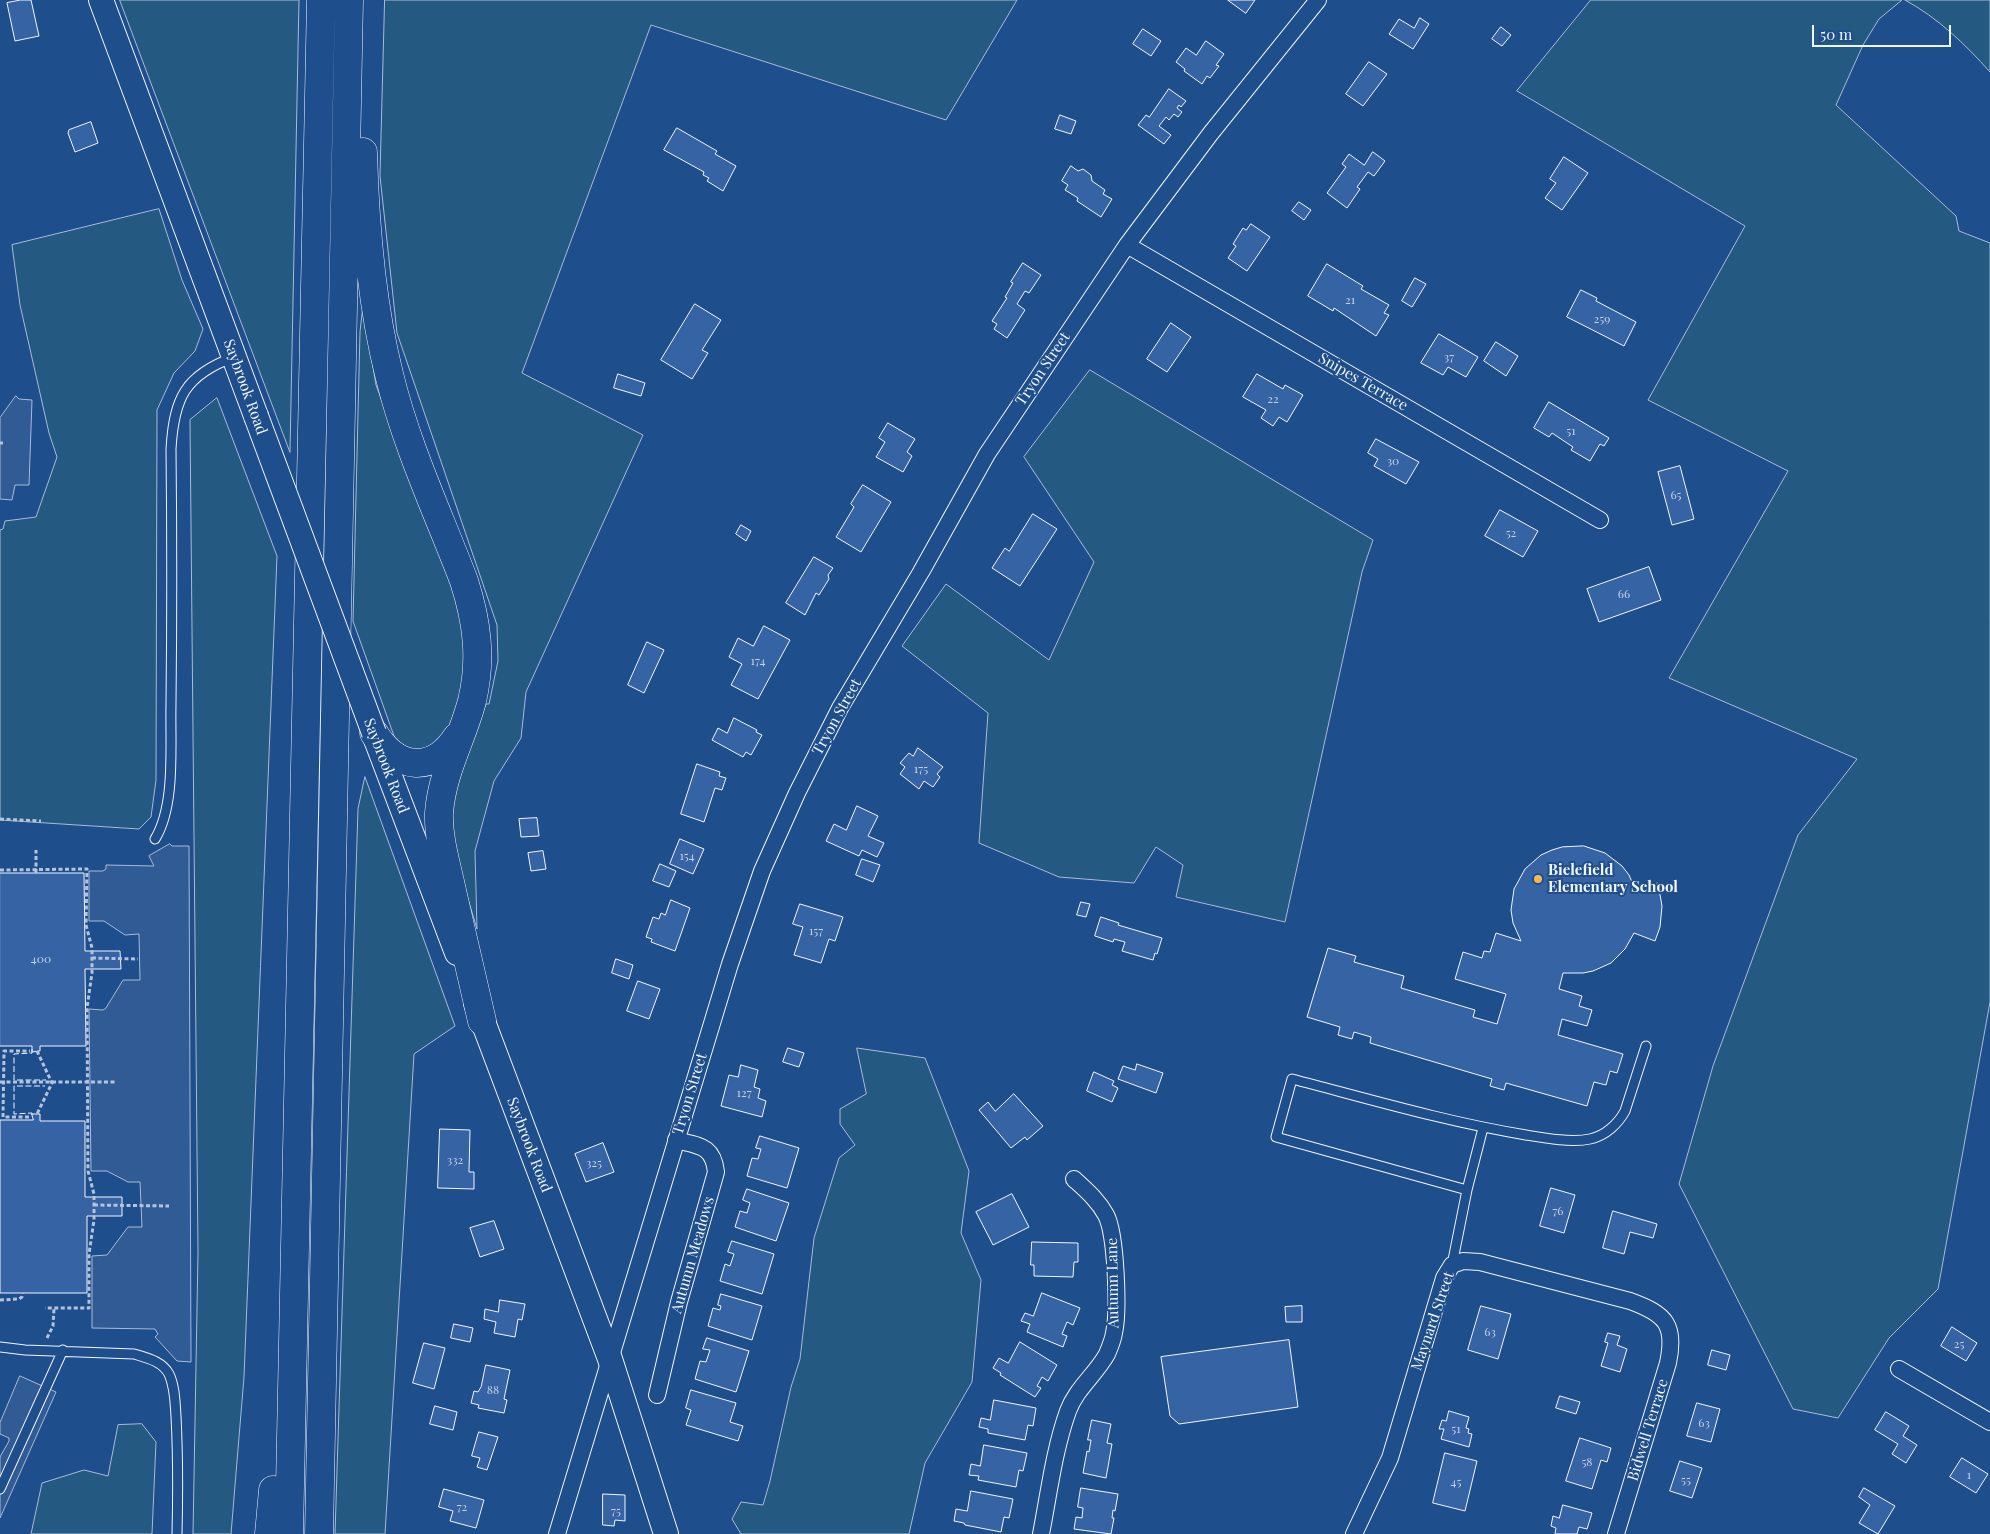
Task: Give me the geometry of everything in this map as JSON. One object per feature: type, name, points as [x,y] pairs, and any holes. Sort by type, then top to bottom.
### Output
[{"type":"highway","points":[[289,1534],[320,0]]},
{"type":"highway","points":[[319,1534],[349,0]]},
{"type":"highway","points":[[359,0],[364,178],[374,296],[380,339],[400,414],[464,581],[477,635],[478,658],[472,702],[446,774],[441,793],[439,815],[444,855],[482,1021]]},
{"type":"highway","points":[[374,733],[388,752],[400,759],[414,763],[428,762],[439,757],[448,749],[464,724]]},
{"type":"highway","points":[[269,1534],[296,1228]]},
{"type":"main road","name":"Saybrook Road","points":[[101,0],[610,1359],[666,1534]]},
{"type":"street","name":"Tryon Street","points":[[557,1534],[730,964],[762,871],[797,792],[840,708],[921,572],[987,454],[1127,245],[1211,133],[1318,0]]},
{"type":"street","name":"Snipes Terrace","points":[[1127,245],[1600,520]]},
{"type":"street","name":"Autumn Meadows","points":[[657,1395],[679,1302],[716,1172],[715,1160],[709,1151],[676,1140]]},
{"type":"street","name":"Autumn Lane","points":[[1041,1534],[1060,1439],[1069,1408],[1102,1362],[1110,1347],[1115,1330],[1116,1289],[1112,1231],[1107,1217],[1098,1202],[1074,1178]]},
{"type":"street","name":"Maynard Street","points":[[1354,1534],[1390,1458],[1444,1278],[1452,1265],[1463,1261],[1480,1262],[1630,1301],[1650,1308],[1668,1324]]},
{"type":"street","name":"Bidwell Terrace","points":[[1616,1534],[1668,1363],[1672,1344],[1668,1324]]},
{"type":"street","points":[[1899,1369],[1990,1422]]},
{"type":"lane","points":[[155,838],[166,817],[169,787],[173,609],[172,426],[177,405],[186,388],[198,374],[213,364],[234,356]]},
{"type":"lane","points":[[1467,1190],[1276,1137],[1292,1079],[1483,1128],[1541,1137],[1592,1139],[1614,1126],[1625,1111],[1646,1046]]},
{"type":"lane","points":[[1452,1265],[1467,1190],[1483,1128]]},
{"type":"lane","points":[[0,1347],[25,1350],[134,1354],[150,1358],[161,1364],[173,1384],[178,1449],[177,1534]]},
{"type":"lane","points":[[0,1489],[4,1473],[63,1350]]},
{"type":"path","points":[[0,819],[42,821]]},
{"type":"path","points":[[36,850],[36,871]]},
{"type":"path","points":[[0,870],[86,870],[86,925],[92,948],[92,973],[87,1008],[88,1171],[94,1194],[94,1220],[89,1254],[89,1308],[45,1308]]},
{"type":"path","points":[[92,958],[138,959]]},
{"type":"path","points":[[29,1117],[3,1117],[2,1082],[4,1050],[30,1051]]},
{"type":"path","points":[[37,1051],[52,1083]]},
{"type":"path","points":[[2,1082],[116,1082]]},
{"type":"path","points":[[37,1114],[52,1083]]},
{"type":"path","points":[[94,1205],[169,1206]]},
{"type":"path","points":[[0,1300],[18,1299],[22,1297],[22,1293]]},
{"type":"path","points":[[43,1350],[53,1326],[54,1308]]},
{"type":"shaded area","points":[[120,0],[299,0],[290,452]]},
{"type":"shaded area","points":[[385,0],[1017,0],[946,120],[651,25],[522,373],[643,435],[526,692],[521,738],[494,781],[475,851],[477,929],[450,839],[450,808],[472,740],[486,704],[489,704],[498,661],[497,625],[397,333],[380,176]]},
{"type":"shaded area","points":[[1591,0],[1902,0],[1879,19],[1863,45],[1836,105],[1956,216],[1959,231],[1990,243],[1990,1002],[1938,1289],[1889,1338],[1838,1418],[1793,1409],[1679,1184],[1713,1066],[1798,835],[1857,759],[1669,678],[1788,471],[1648,400],[1745,226],[1517,91]]},
{"type":"shaded area","points":[[1905,0],[1990,0],[1990,72],[1950,32],[1929,15]]},
{"type":"shaded area","points":[[159,209],[182,280],[203,329],[195,351],[174,373],[157,410],[156,780],[151,817],[139,829],[0,820],[0,530],[3,529],[5,521],[36,517],[57,457],[49,433],[20,305],[12,245]]},
{"type":"shaded area","points":[[363,306],[376,385],[458,604],[465,628],[466,665],[450,726],[444,737],[437,744],[417,750],[408,748],[394,736],[353,621],[360,332]]},
{"type":"shaded area","points":[[1090,370],[1373,540],[1362,572],[1285,922],[1176,897],[1183,865],[1156,847],[1134,883],[1059,877],[979,843],[988,713],[902,646],[946,584],[1049,660],[1094,562],[1024,457]]},
{"type":"shaded area","points":[[16,396],[19,399],[32,400],[29,485],[15,485],[12,500],[0,499],[0,418]]},
{"type":"shaded area","points":[[217,398],[277,556],[244,1377],[231,1534],[193,1534],[198,1252],[190,420]]},
{"type":"shaded area","points":[[365,777],[455,1026],[414,1054],[385,1534],[335,1534],[358,809]]},
{"type":"shaded area","points":[[170,844],[172,846],[189,846],[191,1362],[177,1361],[155,1337],[158,1334],[155,1329],[92,1328],[92,1256],[107,1255],[128,1227],[142,1227],[140,1182],[128,1182],[107,1171],[91,1171],[89,1009],[103,1010],[106,1008],[123,980],[140,980],[139,934],[125,935],[104,921],[89,921],[89,871],[103,871],[106,869],[106,865],[154,866],[149,856]]},
{"type":"shaded area","points":[[857,1048],[925,1058],[969,1171],[961,1233],[981,1280],[972,1382],[925,1463],[909,1534],[741,1534],[732,1519],[741,1502],[763,1505],[770,1481],[791,1387],[800,1359],[814,1238],[839,1158],[855,1145],[840,1124],[840,1109],[866,1094]]},
{"type":"shaded area","points":[[20,1376],[56,1392],[0,1518],[0,1457],[9,1438],[0,1434],[0,1423]]},
{"type":"shaded area","points":[[142,1424],[156,1442],[152,1534],[31,1534],[42,1483],[84,1470],[108,1476],[118,1425]]},
{"type":"building","points":[[31,0],[39,36],[15,41],[7,3]]},
{"type":"building","points":[[1228,0],[1255,0],[1246,13]]},
{"type":"building","points":[[1420,18],[1429,24],[1413,49],[1389,34],[1399,19],[1414,28]]},
{"type":"building","points":[[1501,27],[1511,35],[1502,46],[1492,39]]},
{"type":"building","points":[[1143,29],[1161,41],[1151,56],[1133,44]]},
{"type":"building","points":[[1206,41],[1224,54],[1216,65],[1219,66],[1210,78],[1207,76],[1202,84],[1184,71],[1185,69],[1176,62],[1186,48],[1196,55]]},
{"type":"building","points":[[1369,62],[1387,74],[1363,106],[1346,94]]},
{"type":"building","points":[[1169,89],[1186,101],[1181,107],[1179,105],[1177,108],[1182,112],[1178,117],[1174,114],[1169,120],[1166,117],[1159,126],[1171,135],[1164,144],[1138,125],[1146,115],[1149,117]]},
{"type":"building","points":[[1060,115],[1076,121],[1071,134],[1055,129]]},
{"type":"building","points":[[91,122],[98,143],[75,152],[68,133],[69,130]]},
{"type":"building","points":[[677,128],[717,151],[715,154],[736,166],[723,191],[707,181],[709,178],[703,175],[704,172],[664,150]]},
{"type":"building","points":[[1373,152],[1385,161],[1374,176],[1368,172],[1357,187],[1360,189],[1347,208],[1327,193],[1346,167],[1342,164],[1349,154],[1364,165]]},
{"type":"building","points":[[1564,157],[1588,173],[1562,210],[1545,198],[1556,183],[1550,179]]},
{"type":"building","points":[[1071,166],[1078,171],[1083,169],[1091,175],[1092,181],[1105,190],[1103,194],[1112,199],[1101,217],[1077,201],[1078,198],[1065,190],[1068,185],[1062,181]]},
{"type":"building","points":[[1299,202],[1311,210],[1304,220],[1292,211]]},
{"type":"building","points":[[1251,224],[1270,237],[1247,271],[1228,258],[1236,246],[1233,244],[1243,228],[1246,230]]},
{"type":"building","points":[[1023,263],[1041,275],[1029,293],[1025,291],[1017,304],[1025,310],[1007,338],[994,329],[997,324],[992,321],[1007,298],[1005,297],[1013,283],[1011,282]]},
{"type":"building","points":[[1327,264],[1363,286],[1361,289],[1389,305],[1384,313],[1389,315],[1376,336],[1334,308],[1333,311],[1308,296]]},
{"type":"building","points":[[1415,278],[1426,284],[1412,307],[1402,301]]},
{"type":"building","points":[[1581,290],[1597,298],[1596,301],[1636,322],[1624,346],[1567,317]]},
{"type":"building","points":[[695,304],[721,320],[702,350],[708,353],[692,379],[661,360]]},
{"type":"building","points":[[1171,323],[1191,337],[1167,372],[1147,359]]},
{"type":"building","points":[[1439,334],[1478,357],[1466,377],[1448,367],[1443,375],[1421,363]]},
{"type":"building","points":[[1496,342],[1518,356],[1506,376],[1484,361]]},
{"type":"building","points":[[618,374],[645,383],[641,396],[614,388]]},
{"type":"building","points":[[1257,374],[1283,389],[1285,385],[1303,395],[1287,422],[1279,417],[1273,426],[1261,418],[1266,410],[1243,397]]},
{"type":"building","points":[[1549,402],[1609,438],[1604,446],[1600,444],[1590,461],[1571,450],[1573,447],[1552,433],[1549,437],[1534,428]]},
{"type":"building","points":[[888,423],[915,439],[907,452],[912,456],[903,472],[876,457],[885,442],[879,438]]},
{"type":"building","points":[[1376,439],[1419,462],[1406,484],[1374,466],[1378,459],[1368,453]]},
{"type":"building","points":[[1680,466],[1694,519],[1672,525],[1658,472]]},
{"type":"building","points":[[863,485],[891,502],[861,552],[836,537],[854,507],[851,504]]},
{"type":"building","points":[[1500,510],[1538,531],[1523,557],[1485,536]]},
{"type":"building","points":[[1033,514],[1057,529],[1020,586],[992,568],[1005,548],[1009,551]]},
{"type":"building","points":[[741,525],[751,531],[746,541],[736,534]]},
{"type":"building","points":[[814,557],[833,568],[828,575],[829,579],[819,595],[816,593],[805,615],[786,603]]},
{"type":"building","points":[[1649,567],[1661,600],[1599,622],[1587,589]]},
{"type":"building","points":[[764,626],[790,640],[758,699],[731,685],[742,664],[729,657],[738,638],[753,646]]},
{"type":"building","points":[[647,642],[664,650],[644,693],[628,685]]},
{"type":"building","points":[[734,718],[757,730],[756,732],[762,735],[751,755],[746,752],[743,757],[712,740],[718,728],[727,733]]},
{"type":"building","points":[[918,748],[943,767],[937,774],[940,777],[933,787],[924,781],[919,789],[900,774],[905,767],[900,763],[909,753],[913,756]]},
{"type":"building","points":[[697,764],[720,772],[719,776],[726,778],[722,790],[715,788],[704,822],[681,814]]},
{"type":"building","points":[[857,806],[878,816],[868,836],[884,843],[877,857],[862,850],[859,856],[826,841],[834,824],[846,830]]},
{"type":"building","points":[[537,818],[539,836],[521,837],[519,819]]},
{"type":"building","points":[[680,839],[704,849],[693,874],[670,864]]},
{"type":"building","points":[[1584,846],[1605,853],[1622,866],[1629,875],[1635,889],[1658,883],[1662,906],[1660,927],[1655,941],[1634,933],[1625,949],[1611,963],[1593,971],[1563,973],[1559,989],[1582,996],[1579,1006],[1592,1010],[1587,1026],[1562,1019],[1558,1035],[1623,1054],[1617,1073],[1610,1071],[1606,1085],[1594,1082],[1587,1106],[1506,1083],[1504,1090],[1490,1086],[1492,1079],[1370,1043],[1371,1037],[1354,1032],[1352,1039],[1338,1035],[1340,1027],[1307,1017],[1328,948],[1356,956],[1354,962],[1404,976],[1401,988],[1475,1010],[1473,1017],[1497,1024],[1506,994],[1455,979],[1463,952],[1482,958],[1484,951],[1490,952],[1496,933],[1521,941],[1513,923],[1511,910],[1514,889],[1525,869],[1541,855],[1552,850],[1562,847]]},
{"type":"building","points":[[543,851],[546,869],[531,871],[528,853]]},
{"type":"building","points":[[862,859],[880,865],[873,882],[856,875]]},
{"type":"building","points":[[660,864],[676,871],[669,887],[653,881]]},
{"type":"building","points":[[0,873],[84,873],[85,951],[120,951],[121,969],[85,969],[86,1046],[40,1046],[40,1051],[32,1052],[32,1046],[0,1046]]},
{"type":"building","points":[[671,900],[690,908],[675,951],[651,942],[652,939],[646,937],[653,917],[659,919],[661,913],[665,915]]},
{"type":"building","points":[[1081,902],[1090,904],[1086,917],[1077,915]]},
{"type":"building","points":[[800,904],[843,917],[835,941],[829,939],[821,963],[794,955],[803,927],[793,924]]},
{"type":"building","points":[[1101,917],[1119,923],[1118,925],[1162,938],[1153,960],[1122,951],[1125,942],[1114,939],[1113,942],[1095,936]]},
{"type":"building","points":[[616,959],[633,965],[629,979],[612,973]]},
{"type":"building","points":[[638,981],[660,989],[649,1019],[627,1011]]},
{"type":"building","points":[[788,1048],[804,1053],[799,1067],[783,1062]]},
{"type":"building","points":[[1137,1064],[1163,1073],[1156,1093],[1118,1079],[1123,1066],[1135,1070]]},
{"type":"building","points":[[741,1065],[758,1070],[754,1087],[760,1089],[758,1098],[766,1101],[762,1117],[721,1106],[729,1075],[738,1077]]},
{"type":"building","points":[[1094,1072],[1114,1081],[1112,1085],[1118,1088],[1112,1102],[1087,1091]]},
{"type":"building","points":[[1014,1094],[1043,1126],[1027,1140],[1025,1137],[1011,1148],[979,1110],[988,1102],[995,1111]]},
{"type":"building","points":[[32,1114],[40,1114],[40,1121],[85,1121],[85,1197],[122,1197],[122,1216],[87,1216],[87,1293],[0,1293],[0,1120],[33,1120]]},
{"type":"building","points":[[440,1129],[470,1130],[469,1172],[474,1172],[474,1189],[438,1188]]},
{"type":"building","points":[[760,1136],[799,1148],[787,1188],[747,1176],[752,1158],[758,1159],[761,1149],[756,1148]]},
{"type":"building","points":[[603,1143],[614,1172],[586,1182],[575,1154]]},
{"type":"building","points":[[1551,1188],[1575,1195],[1564,1233],[1540,1226]]},
{"type":"building","points":[[747,1189],[789,1203],[776,1241],[735,1227],[740,1211],[747,1213],[750,1203],[743,1200]]},
{"type":"building","points":[[1012,1194],[1029,1227],[993,1245],[976,1212]]},
{"type":"building","points":[[1613,1211],[1657,1224],[1653,1238],[1630,1232],[1624,1254],[1603,1248]]},
{"type":"building","points":[[494,1221],[504,1249],[480,1257],[470,1228]]},
{"type":"building","points":[[732,1241],[774,1254],[762,1294],[720,1281],[725,1264],[730,1266],[734,1254],[728,1252]]},
{"type":"building","points":[[1032,1242],[1078,1243],[1078,1262],[1074,1262],[1073,1277],[1034,1276],[1034,1265],[1031,1265]]},
{"type":"building","points":[[1042,1293],[1080,1308],[1073,1325],[1067,1322],[1062,1334],[1067,1336],[1063,1347],[1027,1332],[1030,1324],[1021,1321],[1025,1313],[1033,1316]]},
{"type":"building","points":[[721,1294],[762,1306],[752,1340],[708,1326],[713,1308],[720,1310],[721,1306],[718,1305]]},
{"type":"building","points":[[500,1300],[525,1304],[522,1320],[518,1319],[515,1337],[494,1333],[496,1322],[484,1319],[485,1309],[498,1312]]},
{"type":"building","points":[[1302,1306],[1302,1322],[1286,1322],[1285,1307]]},
{"type":"building","points":[[1481,1306],[1511,1314],[1498,1359],[1468,1350]]},
{"type":"building","points":[[454,1324],[473,1328],[470,1342],[451,1338]]},
{"type":"building","points":[[1952,1327],[1977,1343],[1966,1361],[1941,1346]]},
{"type":"building","points":[[1608,1333],[1620,1336],[1617,1345],[1627,1349],[1620,1372],[1601,1366],[1608,1343],[1605,1342]]},
{"type":"building","points":[[707,1338],[749,1351],[736,1392],[695,1379],[700,1361],[706,1362],[710,1350],[703,1349]]},
{"type":"building","points":[[1289,1340],[1298,1407],[1179,1424],[1170,1416],[1161,1357]]},
{"type":"building","points":[[1020,1342],[1057,1365],[1048,1381],[1042,1377],[1037,1386],[1041,1388],[1035,1397],[1000,1375],[1001,1373],[993,1368],[999,1358],[1008,1363]]},
{"type":"building","points":[[424,1343],[445,1348],[434,1389],[413,1383]]},
{"type":"building","points":[[1712,1350],[1730,1355],[1726,1370],[1708,1365]]},
{"type":"building","points":[[486,1365],[510,1370],[504,1399],[507,1400],[504,1413],[478,1408],[479,1405],[471,1403],[474,1391],[478,1392],[481,1387]]},
{"type":"building","points":[[691,1390],[736,1403],[730,1422],[743,1426],[738,1441],[686,1425],[691,1410],[686,1408]]},
{"type":"building","points":[[1560,1396],[1580,1402],[1576,1414],[1556,1408]]},
{"type":"building","points":[[994,1400],[1036,1408],[1033,1426],[1028,1425],[1025,1440],[988,1433],[988,1429],[979,1427],[981,1418],[990,1420]]},
{"type":"building","points":[[1697,1403],[1720,1409],[1711,1442],[1687,1436]]},
{"type":"building","points":[[435,1406],[457,1412],[453,1430],[430,1424]]},
{"type":"building","points":[[1449,1411],[1469,1417],[1466,1428],[1469,1429],[1468,1433],[1472,1434],[1469,1447],[1441,1439],[1444,1429],[1439,1429],[1442,1420],[1446,1421]]},
{"type":"building","points":[[1886,1412],[1909,1426],[1903,1436],[1917,1445],[1906,1463],[1892,1454],[1898,1444],[1875,1430]]},
{"type":"building","points":[[1092,1420],[1111,1424],[1107,1443],[1112,1444],[1106,1478],[1083,1473],[1087,1451],[1089,1452],[1091,1440],[1088,1440]]},
{"type":"building","points":[[479,1432],[498,1437],[487,1470],[477,1467],[480,1458],[472,1456]]},
{"type":"building","points":[[1580,1438],[1611,1448],[1607,1462],[1601,1460],[1592,1489],[1566,1481]]},
{"type":"building","points":[[984,1445],[1027,1453],[1023,1471],[1019,1470],[1016,1487],[978,1480],[979,1476],[969,1475],[971,1464],[980,1466]]},
{"type":"building","points":[[1445,1453],[1477,1461],[1465,1511],[1433,1503]]},
{"type":"building","points":[[1962,1458],[1988,1474],[1976,1493],[1950,1477]]},
{"type":"building","points":[[1680,1461],[1702,1468],[1692,1498],[1670,1491]]},
{"type":"building","points":[[1081,1488],[1118,1494],[1115,1511],[1113,1510],[1112,1518],[1114,1518],[1111,1534],[1074,1529],[1076,1517],[1082,1518],[1083,1508],[1078,1507]]},
{"type":"building","points":[[1864,1488],[1895,1506],[1878,1534],[1859,1523],[1870,1505],[1859,1497]]},
{"type":"building","points":[[444,1489],[484,1500],[476,1528],[450,1521],[453,1511],[439,1507]]},
{"type":"building","points":[[971,1491],[1013,1499],[1009,1518],[1004,1517],[1001,1532],[954,1521],[956,1509],[967,1511]]},
{"type":"building","points":[[603,1494],[625,1495],[625,1521],[615,1520],[614,1526],[603,1525]]},
{"type":"building","points":[[1563,1505],[1592,1513],[1587,1529],[1579,1527],[1577,1534],[1555,1534],[1556,1528],[1551,1526],[1553,1516],[1559,1518]]},
{"type":"fence","points":[[32,1049],[32,1053],[14,1054],[14,1080],[46,1080]]},
{"type":"fence","points":[[32,1115],[32,1113],[14,1114],[14,1086],[45,1086]]},
{"type":"place","name":"Bielefield Elementary School","points":[[1538,879]]}]
